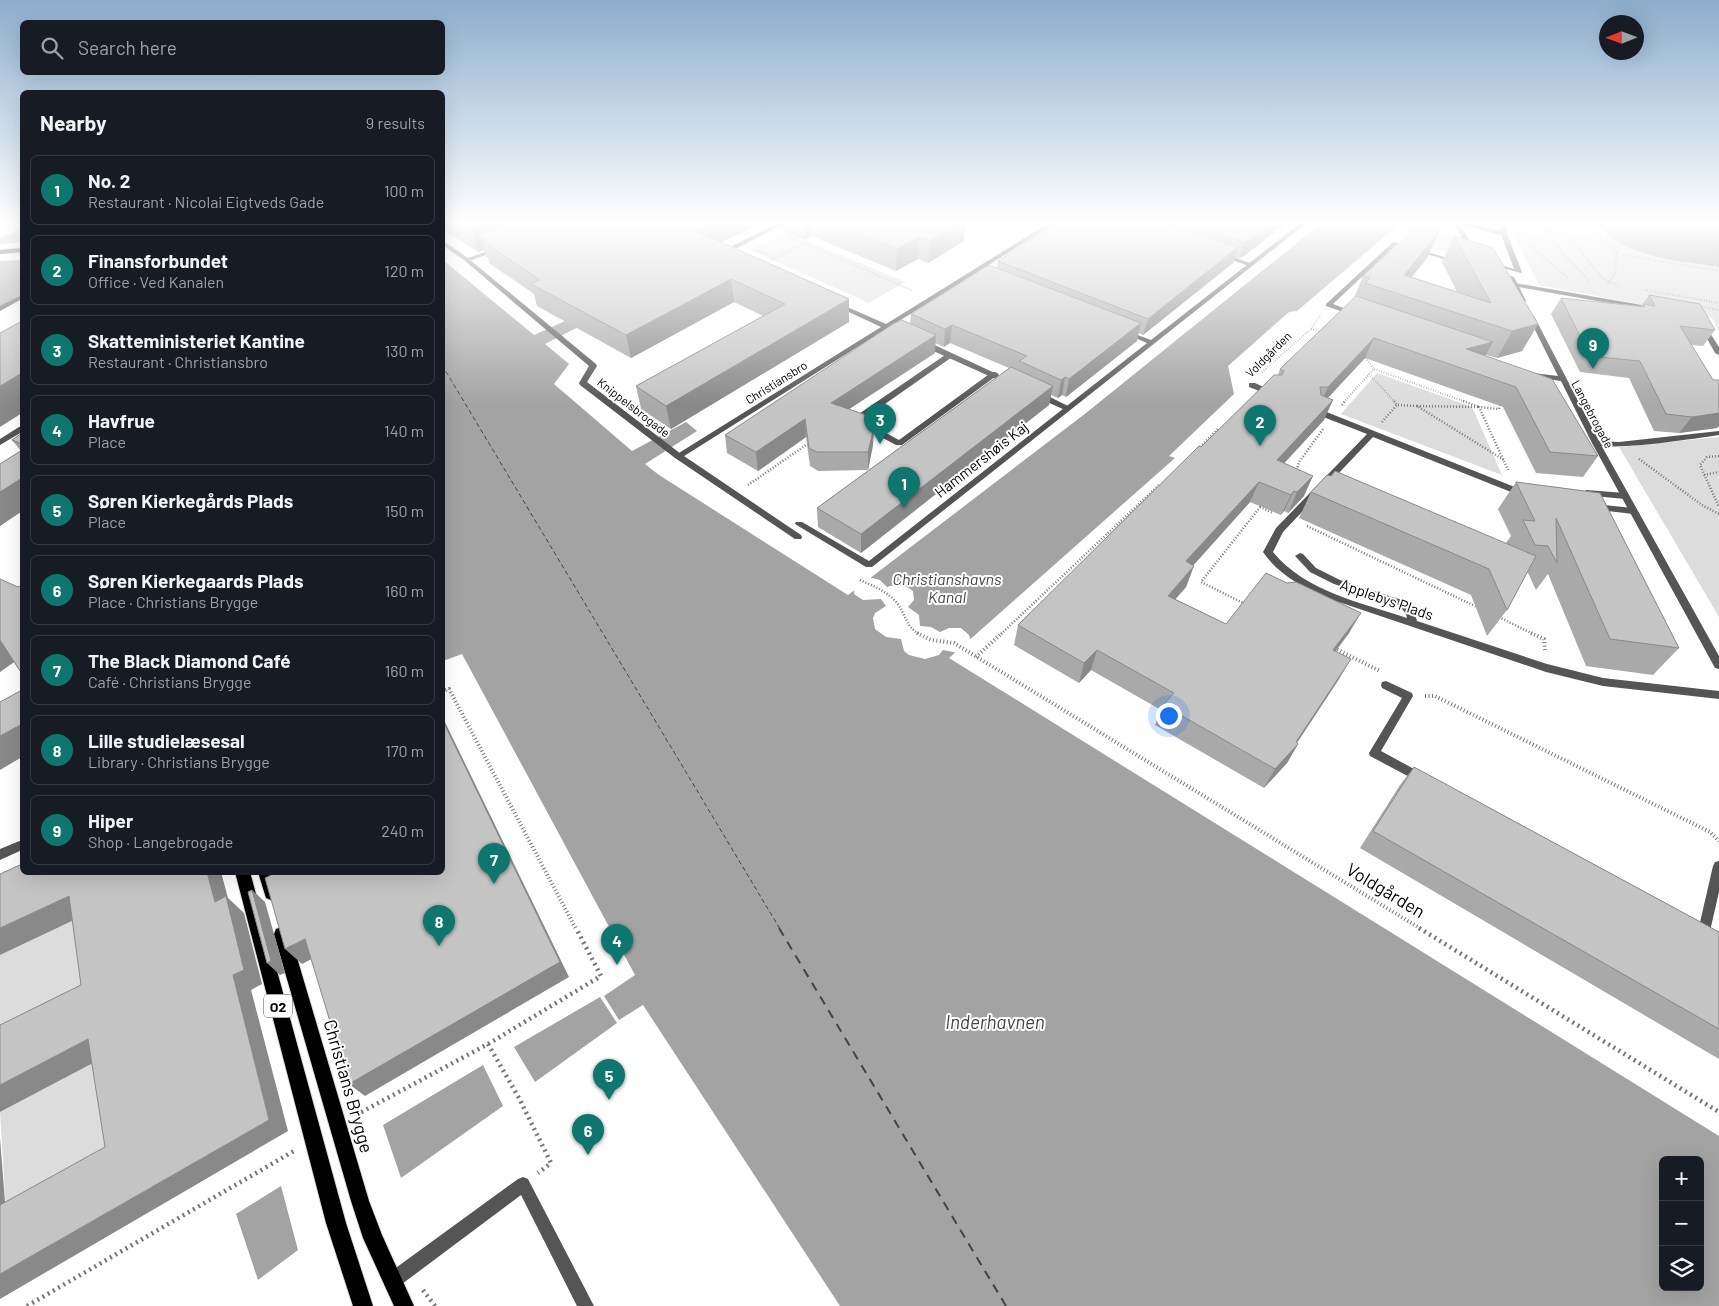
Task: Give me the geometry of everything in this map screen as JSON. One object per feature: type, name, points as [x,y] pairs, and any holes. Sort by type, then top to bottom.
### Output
[{"type":"main road","name":"O2","points":[[243,875],[313,1140],[348,1264],[363,1306]]},
{"type":"main road","name":"Christians Brygge","points":[[266,875],[338,1125],[373,1238],[404,1306]]},
{"type":"street","name":"Knippelsbrogade","points":[[493,282],[593,366],[583,383],[674,454],[798,537]]},
{"type":"street","name":"Christiansbro","points":[[674,454],[956,282]]},
{"type":"street","name":"Hammershøis Kaj","points":[[799,524],[869,565],[1229,282]]},
{"type":"street","points":[[1353,282],[1328,305],[1361,316]]},
{"type":"street","points":[[1514,282],[1515,285],[1648,308]]},
{"type":"street","name":"Langebrogade","points":[[1515,285],[1596,443],[1719,665]]},
{"type":"street","points":[[0,309],[20,298]]},
{"type":"street","points":[[826,299],[894,330]]},
{"type":"street","points":[[1694,316],[1698,317],[1719,353]]},
{"type":"street","points":[[1120,330],[1152,343]]},
{"type":"street","points":[[919,341],[1020,386]]},
{"type":"street","points":[[951,355],[856,420],[899,443],[995,374]]},
{"type":"street","points":[[1522,372],[1562,379]]},
{"type":"street","points":[[1252,384],[1270,392]]},
{"type":"street","points":[[1034,393],[1068,408]]},
{"type":"street","points":[[1316,411],[1535,498]]},
{"type":"street","points":[[0,443],[20,430]]},
{"type":"street","name":"Applebys Plads","points":[[1372,433],[1279,530],[1268,552],[1277,563],[1299,580],[1327,595],[1546,668],[1603,682],[1719,695]]},
{"type":"street","points":[[1596,443],[1619,444],[1719,433]]},
{"type":"street","points":[[1577,492],[1625,496]]},
{"type":"street","points":[[1588,507],[1633,511]]},
{"type":"street","points":[[1300,556],[1313,570],[1337,582],[1402,603],[1410,613],[1413,624]]},
{"type":"street","points":[[1386,685],[1408,696],[1374,753],[1432,784]]},
{"type":"street","points":[[0,855],[20,847]]},
{"type":"street","points":[[1704,931],[1719,866]]},
{"type":"street","points":[[392,1281],[523,1184],[586,1306]]},
{"type":"path","points":[[891,282],[929,299]]},
{"type":"path","points":[[1588,285],[1594,286],[1590,282]]},
{"type":"path","points":[[1608,283],[1624,287]]},
{"type":"path","points":[[1643,290],[1719,303]]},
{"type":"path","name":"Voldgården","points":[[1252,384],[1311,329],[1328,305]]},
{"type":"path","points":[[1694,316],[1690,305],[1719,310]]},
{"type":"path","points":[[1311,329],[1328,335]]},
{"type":"path","points":[[1360,350],[1374,369]]},
{"type":"path","points":[[1369,374],[1397,405],[1417,406]]},
{"type":"path","points":[[1502,401],[1499,409],[1479,407],[1510,474],[1502,486]]},
{"type":"path","points":[[1195,452],[1223,425]]},
{"type":"path","points":[[734,494],[812,441]]},
{"type":"path","points":[[1619,444],[1702,505],[1719,514]]},
{"type":"path","points":[[1719,456],[1707,457],[1700,465],[1719,507]]},
{"type":"path","points":[[1704,475],[1719,472]]},
{"type":"path","points":[[976,657],[1166,478]]},
{"type":"path","points":[[1254,608],[1201,582],[1264,502]]},
{"type":"path","name":"Applebys Plads","points":[[1260,507],[1277,515],[1290,518],[1483,610]]},
{"type":"path","name":"Voldgården","points":[[860,580],[885,592],[898,604],[910,629],[931,640],[954,643],[1719,1112]]},
{"type":"path","points":[[1492,614],[1544,639],[1546,668]]},
{"type":"path","points":[[1332,648],[1383,673]]},
{"type":"path","points":[[338,1125],[488,1044],[601,976],[449,689],[445,690]]},
{"type":"path","points":[[1408,696],[1435,696],[1710,832],[1719,841]]},
{"type":"path","points":[[488,1044],[519,1098],[551,1163],[523,1184]]},
{"type":"path","points":[[27,1306],[313,1140]]},
{"type":"shaded area","points":[[822,282],[905,282],[869,303]]},
{"type":"shaded area","points":[[1537,282],[1719,282],[1719,331],[1712,318],[1539,285]]},
{"type":"shaded area","points":[[1377,373],[1472,407],[1502,475],[1341,414]]},
{"type":"shaded area","points":[[1719,437],[1719,617],[1619,447]]},
{"type":"shaded area","points":[[91,912],[105,1000],[0,1052],[0,955]]},
{"type":"shaded area","points":[[112,1053],[129,1158],[7,1227],[0,1112]]},
{"type":"water","points":[[0,282],[20,282],[20,297],[0,308]]},
{"type":"water","name":"Inderhavnen","points":[[445,282],[470,282],[534,335],[576,316],[586,323],[545,344],[569,364],[554,384],[632,451],[686,422],[697,431],[645,464],[659,475],[848,595],[1086,413],[1248,282],[1331,282],[1297,311],[1289,312],[1228,366],[1234,394],[1169,456],[1175,458],[949,658],[1719,1136],[1719,1306],[840,1306],[643,1005],[619,1020],[604,996],[635,975],[462,654],[445,660]]},
{"type":"water","points":[[600,997],[617,1023],[535,1082],[514,1047]]},
{"type":"water","points":[[483,1065],[503,1106],[401,1178],[383,1125]]},
{"type":"water","points":[[281,1186],[298,1250],[258,1280],[236,1214]]},
{"type":"pier","points":[[868,577],[880,580],[887,587],[898,584],[913,591],[914,600],[908,607],[919,615],[920,626],[931,627],[940,632],[949,628],[961,628],[969,635],[971,641],[958,653],[943,650],[939,655],[925,659],[909,655],[904,651],[901,639],[886,637],[875,629],[873,618],[875,613],[886,606],[881,599],[863,600],[854,594],[854,587]]},
{"type":"building","points":[[536,282],[725,282],[626,335],[531,284]]},
{"type":"building","points":[[737,282],[811,282],[849,299],[666,406],[636,386],[785,304]]},
{"type":"building","points":[[962,282],[1033,282],[1141,323],[1069,379],[1065,377],[1061,380],[1019,361],[1027,356],[952,325],[945,329],[911,314]]},
{"type":"building","points":[[1052,282],[1194,282],[1148,319]]},
{"type":"building","points":[[1426,282],[1491,303],[1479,282],[1513,282],[1538,324],[1512,331],[1365,283]]},
{"type":"building","points":[[1649,295],[1700,304],[1715,330],[1680,326],[1713,380],[1719,380],[1719,413],[1692,417],[1666,414],[1640,361],[1590,356],[1561,298],[1645,307],[1643,304],[1655,306]]},
{"type":"building","points":[[1356,296],[1493,342],[1466,349],[1552,379],[1598,456],[1550,452],[1516,387],[1374,338],[1328,387],[1320,387],[1321,395],[1333,400],[1277,460],[1313,476],[1297,492],[1294,491],[1291,495],[1259,482],[1186,561],[1194,566],[1168,596],[1226,624],[1266,573],[1287,583],[1296,582],[1361,613],[1333,650],[1351,659],[1296,742],[1298,744],[1275,769],[1163,705],[1174,693],[1097,650],[1084,663],[1018,625],[1199,446],[1201,447],[1274,375],[1282,375],[1284,371],[1280,369]]},
{"type":"building","points":[[902,320],[936,335],[831,403],[869,416],[874,427],[868,452],[817,452],[809,448],[805,419],[756,452],[725,435],[893,324]]},
{"type":"building","points":[[20,322],[20,374],[0,386],[0,333]]},
{"type":"building","points":[[1011,367],[1053,386],[861,534],[817,508]]},
{"type":"building","points":[[20,434],[20,443],[12,440]]},
{"type":"building","points":[[20,451],[20,479],[0,492],[0,464]]},
{"type":"building","points":[[1335,471],[1536,556],[1507,610],[1489,569],[1311,492],[1327,475],[1331,476]]},
{"type":"building","points":[[1516,482],[1600,493],[1679,648],[1610,639],[1556,518],[1557,563],[1548,546],[1535,545],[1523,520],[1535,521]]},
{"type":"building","points":[[0,579],[18,587],[20,586],[20,671],[0,640]]},
{"type":"building","points":[[20,691],[20,725],[0,736],[0,702]]},
{"type":"building","points":[[445,725],[560,962],[349,1084],[305,939],[285,949],[265,878],[271,875],[445,875]]},
{"type":"building","points":[[1414,767],[1719,932],[1719,1029],[1373,831]]},
{"type":"building","points":[[20,865],[20,875],[208,875],[215,902],[226,896],[244,970],[233,975],[269,1120],[0,1274],[0,1205],[105,1147],[88,1039],[0,1085],[0,1025],[81,985],[69,896],[0,928],[0,874]]},
{"type":"building","points":[[252,890],[271,961],[267,963],[248,892]]},
{"type":"ferry route","points":[[445,370],[780,929]]},
{"type":"ferry route","points":[[779,928],[1006,1306]]},
{"type":"place","name":"Hiper","points":[[1593,369]]},
{"type":"place","name":"Skatteministeriet Kantine","points":[[880,444]]},
{"type":"place","name":"Finansforbundet","points":[[1260,446]]},
{"type":"place","name":"No. 2","points":[[904,508]]},
{"type":"place","name":"The Black Diamond Café","points":[[494,884]]},
{"type":"place","name":"Lille studielæsesal","points":[[439,946]]},
{"type":"place","name":"Havfrue","points":[[617,965]]},
{"type":"place","name":"Søren Kierkegårds Plads","points":[[609,1100]]},
{"type":"place","name":"Søren Kierkegaards Plads","points":[[588,1155]]},
{"type":"water label","name":"Christianshavns Kanal","points":[[947,587]]}]
